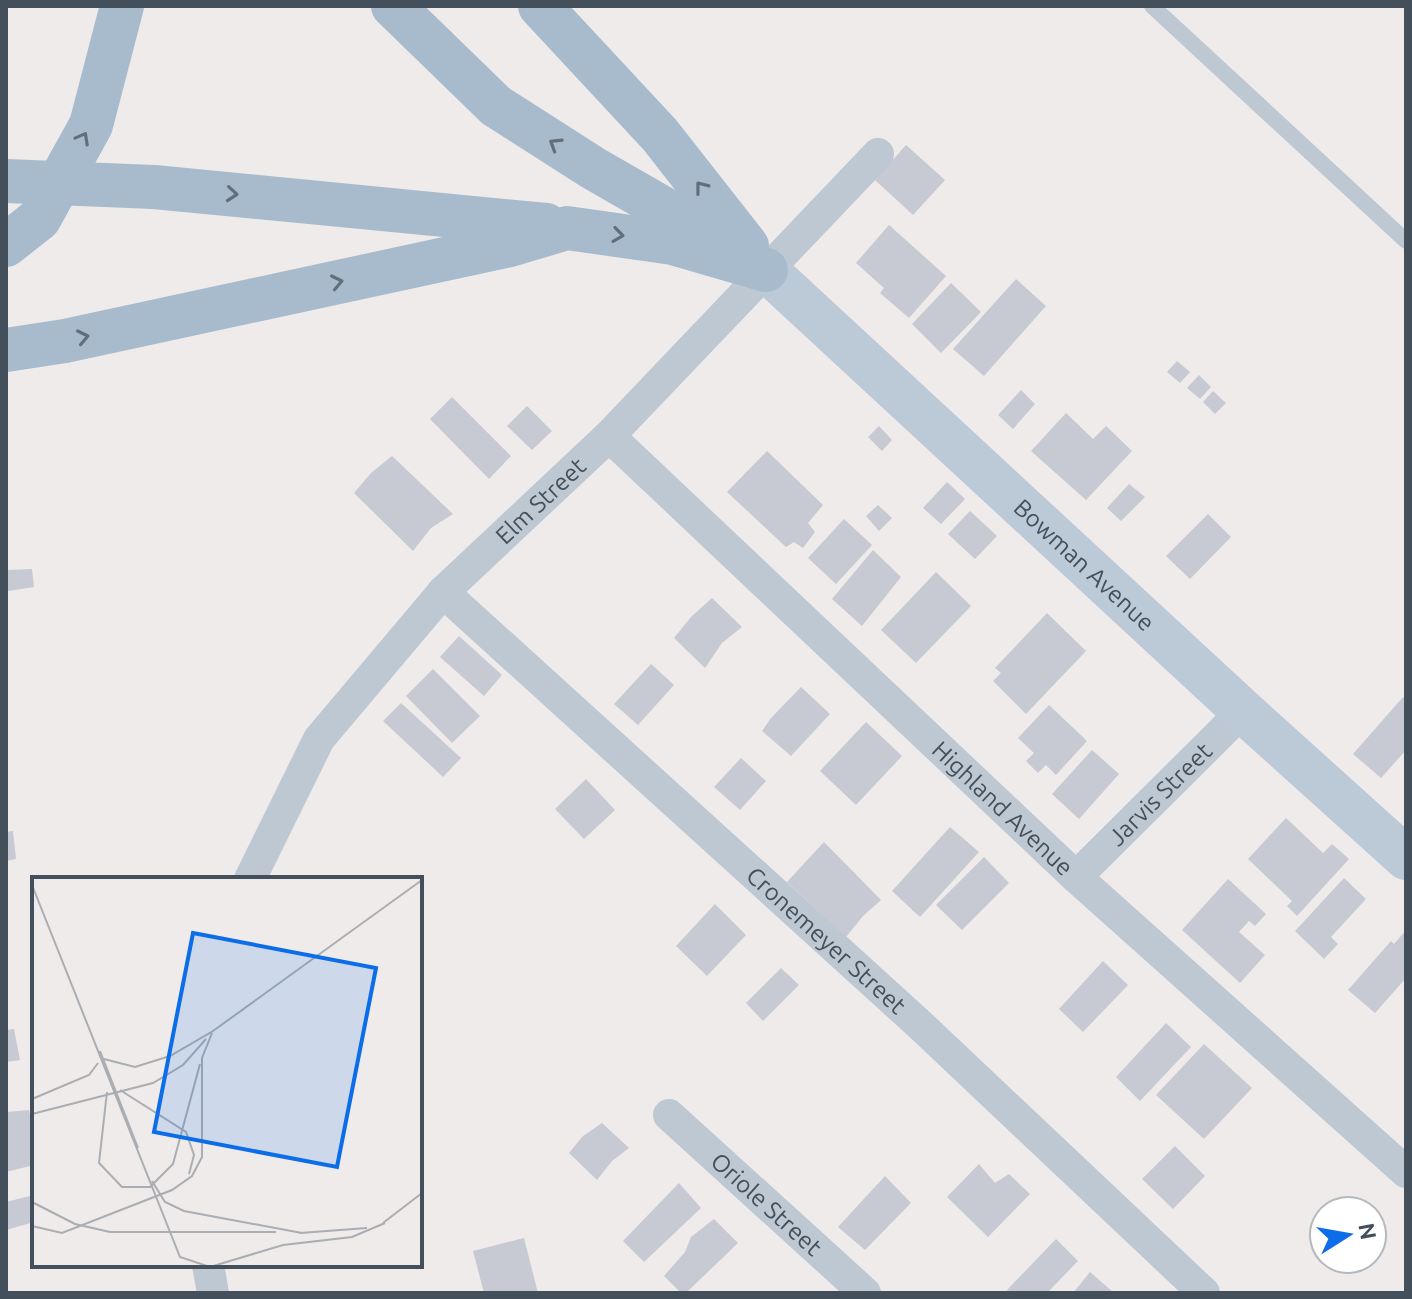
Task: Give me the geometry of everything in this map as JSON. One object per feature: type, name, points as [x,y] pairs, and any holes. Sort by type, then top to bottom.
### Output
[{"type":"main road","points":[[6,245],[39,219],[91,125],[122,6]]},
{"type":"main road","points":[[393,6],[496,106],[593,168],[766,270]]},
{"type":"main road","points":[[540,6],[660,135],[766,270]]},
{"type":"main road","points":[[6,181],[154,187],[567,228],[673,243],[766,270]]},
{"type":"main road","points":[[6,350],[65,341],[495,249],[567,228]]},
{"type":"main road","name":"Bowman Avenue","points":[[766,270],[1406,858]]},
{"type":"street","name":"Elm Street","points":[[251,877],[319,739],[443,592],[609,436],[878,154]]},
{"type":"street","name":"Highland Avenue","points":[[609,436],[1076,877],[1406,1172]]},
{"type":"street","name":"Cronemeyer Street","points":[[443,592],[918,1023],[1204,1293]]},
{"type":"street","name":"Jarvis Street","points":[[1076,877],[1243,711]]},
{"type":"street","name":"Oriole Street","points":[[669,1115],[865,1293]]},
{"type":"street","points":[[208,1267],[213,1293]]},
{"type":"lane","points":[[1152,6],[1406,241]]},
{"type":"building","points":[[906,145],[945,180],[913,215],[875,180]]},
{"type":"building","points":[[889,225],[946,276],[909,318],[880,293],[884,288],[856,263]]},
{"type":"building","points":[[1016,279],[1046,306],[984,376],[953,349]]},
{"type":"building","points":[[951,283],[981,312],[941,353],[912,324]]},
{"type":"building","points":[[1177,361],[1190,372],[1180,383],[1167,372]]},
{"type":"building","points":[[1199,375],[1211,387],[1200,399],[1187,388]]},
{"type":"building","points":[[1021,390],[1035,404],[1013,429],[998,415]]},
{"type":"building","points":[[1213,391],[1226,403],[1215,414],[1203,402]]},
{"type":"building","points":[[452,397],[511,456],[489,479],[430,419]]},
{"type":"building","points":[[527,406],[552,431],[532,450],[507,426]]},
{"type":"building","points":[[1066,413],[1093,439],[1106,426],[1132,451],[1086,500],[1031,451]]},
{"type":"building","points":[[879,426],[892,440],[882,451],[868,437]]},
{"type":"building","points":[[767,451],[823,505],[808,523],[815,532],[803,548],[794,542],[786,547],[727,492]]},
{"type":"building","points":[[392,456],[453,514],[431,528],[413,551],[354,493],[371,473]]},
{"type":"building","points":[[947,482],[965,499],[941,524],[923,508]]},
{"type":"building","points":[[1129,484],[1145,497],[1121,521],[1107,508]]},
{"type":"building","points":[[878,505],[892,518],[879,531],[866,516]]},
{"type":"building","points":[[970,511],[997,536],[975,559],[948,534]]},
{"type":"building","points":[[1208,514],[1231,537],[1190,579],[1166,556]]},
{"type":"building","points":[[844,519],[872,545],[836,584],[808,558]]},
{"type":"building","points":[[873,550],[901,577],[862,626],[832,599]]},
{"type":"building","points":[[32,569],[34,587],[8,591],[7,570]]},
{"type":"building","points":[[936,572],[971,606],[916,663],[881,630]]},
{"type":"building","points":[[712,598],[742,627],[722,643],[705,668],[674,638]]},
{"type":"building","points":[[1047,613],[1086,651],[1026,714],[993,681],[1001,673],[995,668]]},
{"type":"building","points":[[459,636],[502,675],[484,696],[440,657]]},
{"type":"building","points":[[651,664],[674,685],[638,725],[614,704]]},
{"type":"building","points":[[433,669],[480,716],[452,743],[406,696]]},
{"type":"building","points":[[801,687],[830,714],[791,756],[762,731]]},
{"type":"building","points":[[1403,697],[1406,700],[1406,750],[1381,778],[1353,754]]},
{"type":"building","points":[[401,703],[461,758],[443,777],[383,721]]},
{"type":"building","points":[[1049,705],[1087,741],[1056,775],[1046,765],[1038,773],[1026,761],[1034,753],[1018,738]]},
{"type":"building","points":[[866,722],[902,756],[856,805],[820,771]]},
{"type":"building","points":[[1092,750],[1119,774],[1079,819],[1052,794]]},
{"type":"building","points":[[741,758],[766,781],[740,810],[714,787]]},
{"type":"building","points":[[586,779],[615,810],[584,839],[555,809]]},
{"type":"building","points":[[1286,818],[1323,853],[1332,844],[1349,859],[1297,916],[1287,906],[1292,901],[1248,859]]},
{"type":"building","points":[[950,827],[979,852],[920,917],[892,891]]},
{"type":"building","points":[[13,831],[16,859],[6,861],[6,832]]},
{"type":"building","points":[[824,842],[881,900],[846,937],[787,882]]},
{"type":"building","points":[[984,857],[1009,883],[962,930],[936,905]]},
{"type":"building","points":[[1344,878],[1366,899],[1331,937],[1338,944],[1324,959],[1295,931]]},
{"type":"building","points":[[1228,879],[1266,914],[1255,926],[1249,921],[1239,932],[1265,955],[1240,983],[1182,930]]},
{"type":"building","points":[[715,904],[746,935],[707,976],[676,946]]},
{"type":"building","points":[[1406,930],[1406,978],[1375,1013],[1348,990],[1391,941],[1394,944]]},
{"type":"building","points":[[1103,961],[1128,985],[1083,1032],[1059,1009]]},
{"type":"building","points":[[781,968],[799,985],[763,1021],[746,1003]]},
{"type":"building","points":[[1166,1023],[1191,1047],[1140,1101],[1116,1077]]},
{"type":"building","points":[[14,1029],[20,1060],[6,1062],[6,1030]]},
{"type":"building","points":[[1204,1044],[1252,1088],[1204,1139],[1156,1095]]},
{"type":"building","points":[[29,1110],[32,1166],[6,1172],[6,1112]]},
{"type":"building","points":[[602,1123],[629,1148],[612,1161],[597,1180],[569,1153],[583,1136]]},
{"type":"building","points":[[1175,1146],[1205,1176],[1173,1209],[1142,1179]]},
{"type":"building","points":[[979,1164],[995,1183],[1009,1174],[1030,1194],[988,1237],[947,1197]]},
{"type":"building","points":[[885,1176],[911,1203],[865,1250],[838,1227]]},
{"type":"building","points":[[679,1183],[701,1208],[644,1262],[623,1241]]},
{"type":"building","points":[[32,1196],[32,1223],[6,1230],[6,1202]]},
{"type":"building","points":[[714,1219],[738,1243],[686,1293],[681,1293],[664,1276],[685,1252],[691,1237]]},
{"type":"building","points":[[524,1238],[538,1293],[484,1293],[473,1251]]},
{"type":"building","points":[[1056,1239],[1078,1261],[1047,1293],[1010,1293],[1007,1290]]},
{"type":"building","points":[[1090,1272],[1114,1293],[1073,1293]]}]
